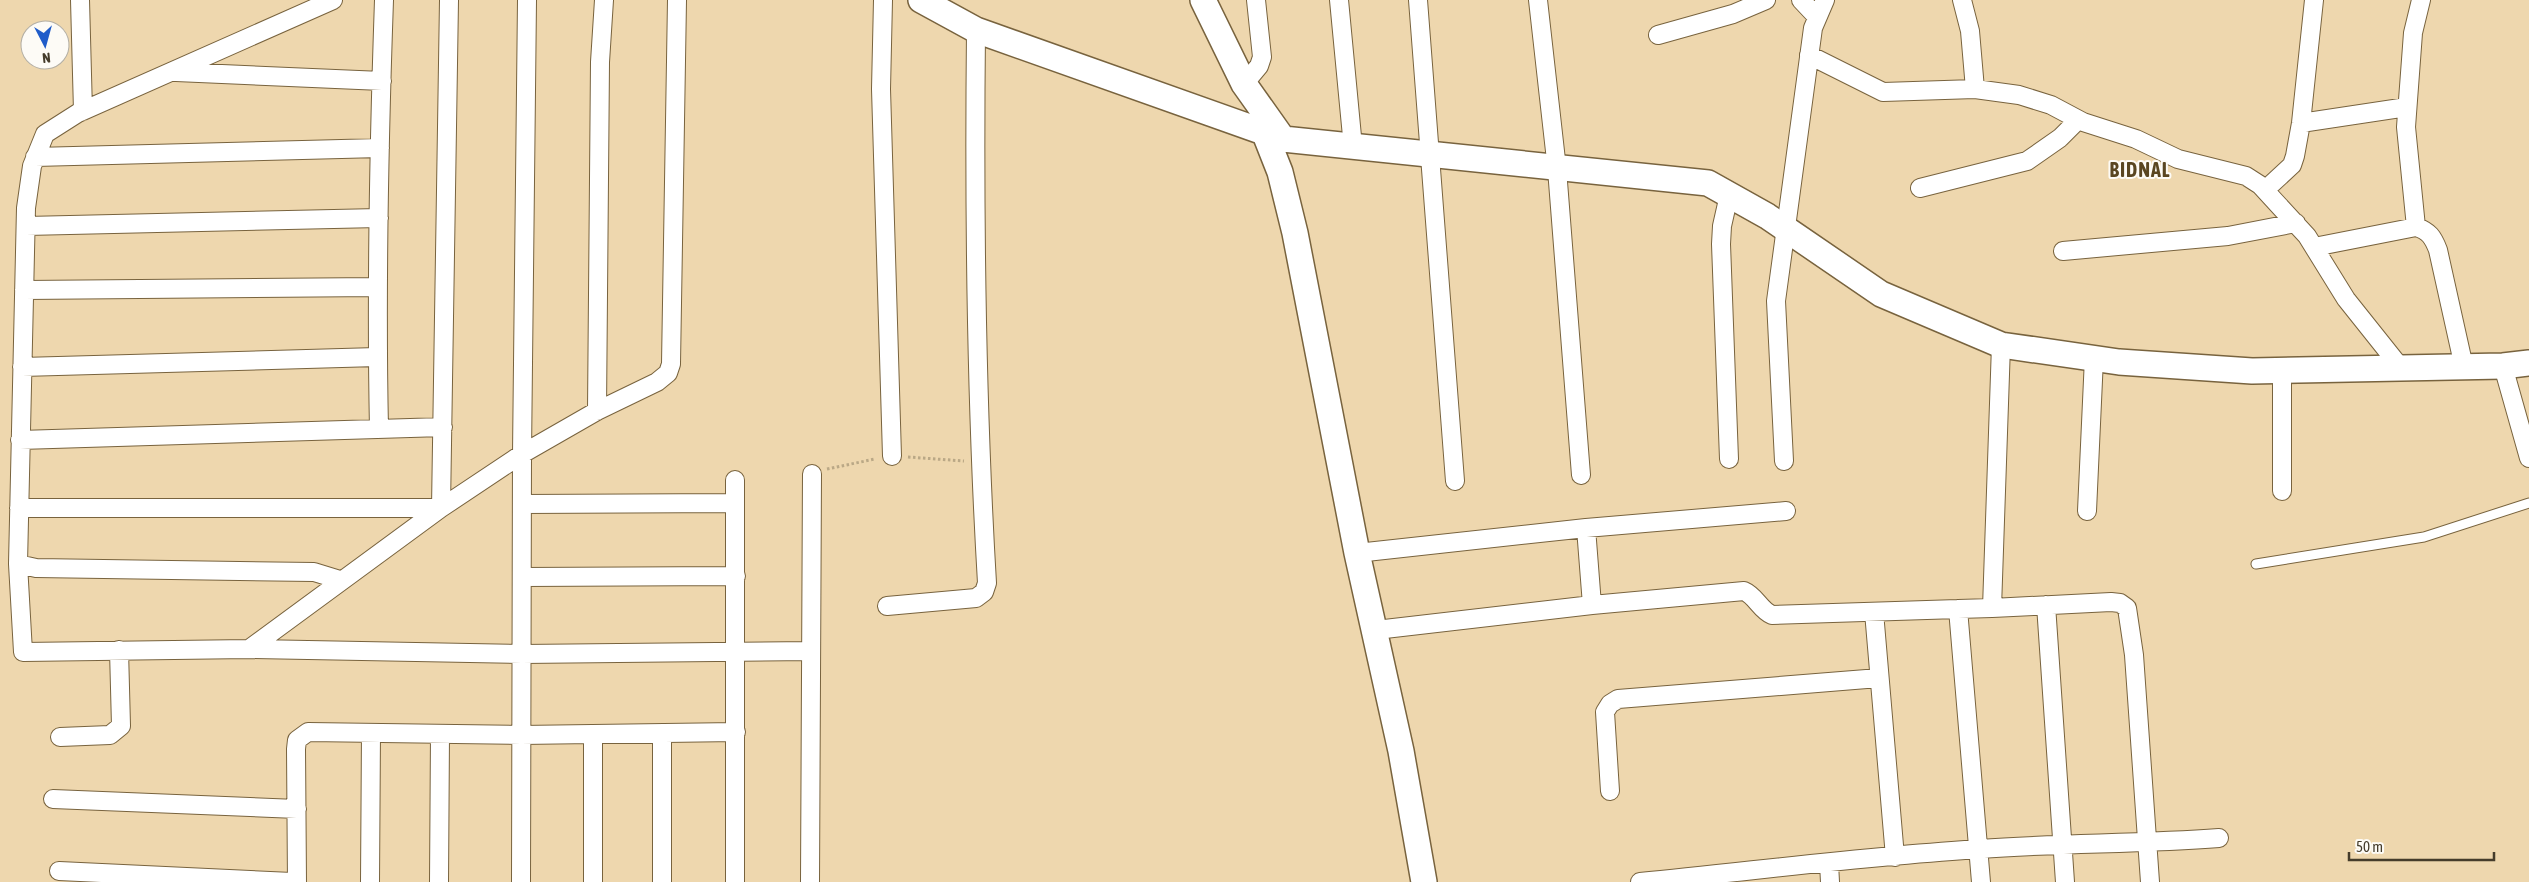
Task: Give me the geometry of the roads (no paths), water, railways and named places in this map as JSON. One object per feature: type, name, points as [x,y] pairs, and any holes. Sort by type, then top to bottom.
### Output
[{"type":"main road","points":[[921,0],[976,30],[1274,136],[1432,156],[1708,183],[1786,229],[1881,294],[2001,345],[2094,358],[2252,372],[2503,366],[2529,363]]},
{"type":"main road","points":[[1203,0],[1244,84],[1274,136],[1280,172],[1295,233],[1357,553],[1376,630],[1401,751],[1424,882]]},
{"type":"street","points":[[80,0],[83,111]]},
{"type":"street","points":[[333,0],[83,111],[54,126],[45,134],[35,157],[26,208],[18,564],[23,652],[249,649],[522,654],[811,651]]},
{"type":"street","points":[[379,429],[377,357],[384,0]]},
{"type":"street","points":[[442,508],[449,0]]},
{"type":"street","points":[[521,882],[522,454],[527,0]]},
{"type":"street","points":[[597,411],[600,62],[604,0]]},
{"type":"street","points":[[249,649],[340,580],[522,454],[597,411],[657,382],[668,373],[671,364],[677,0]]},
{"type":"street","points":[[883,0],[881,89],[892,456]]},
{"type":"street","points":[[1244,84],[1259,66],[1262,57],[1256,0]]},
{"type":"street","points":[[1339,0],[1353,147]]},
{"type":"street","points":[[1418,0],[1432,156],[1455,481]]},
{"type":"street","points":[[1538,0],[1558,169],[1581,475]]},
{"type":"street","points":[[1658,35],[1733,14],[1766,0]]},
{"type":"street","points":[[1801,0],[1817,17]]},
{"type":"street","points":[[1784,461],[1776,316],[1809,55],[1817,17],[1825,0]]},
{"type":"street","points":[[1962,0],[1970,31],[1974,89]]},
{"type":"street","points":[[2265,190],[2292,166],[2301,123],[2314,0]]},
{"type":"street","points":[[2416,227],[2406,127],[2413,32],[2421,0]]},
{"type":"street","points":[[887,606],[976,598],[984,592],[987,583],[980,463],[974,202],[976,30]]},
{"type":"street","points":[[1809,55],[1884,92],[1974,89],[2019,95],[2051,105],[2078,120],[2136,139],[2178,159],[2246,176],[2265,190],[2296,224],[2314,247],[2346,299],[2401,368]]},
{"type":"street","points":[[170,72],[382,81]]},
{"type":"street","points":[[2301,123],[2407,107]]},
{"type":"street","points":[[1920,188],[2026,162],[2060,138],[2078,120]]},
{"type":"street","points":[[35,157],[380,148]]},
{"type":"street","points":[[1729,195],[1722,226],[1721,244],[1729,459]]},
{"type":"street","points":[[26,226],[379,218]]},
{"type":"street","points":[[2063,251],[2228,236],[2296,224]]},
{"type":"street","points":[[2314,247],[2416,227],[2426,230],[2434,238],[2464,367]]},
{"type":"street","points":[[24,290],[378,287]]},
{"type":"street","points":[[1992,608],[2001,345]]},
{"type":"street","points":[[22,367],[377,357]]},
{"type":"street","points":[[2087,511],[2094,358]]},
{"type":"street","points":[[2503,366],[2529,458]]},
{"type":"street","points":[[2282,371],[2282,492]]},
{"type":"street","points":[[20,440],[443,428]]},
{"type":"street","points":[[810,882],[812,474]]},
{"type":"street","points":[[735,480],[735,882]]},
{"type":"street","points":[[522,504],[735,503]]},
{"type":"street","points":[[19,508],[442,508]]},
{"type":"street","points":[[1357,553],[1586,528],[1786,511]]},
{"type":"street","points":[[1586,528],[1592,605]]},
{"type":"street","points":[[18,564],[36,568],[314,572],[340,580]]},
{"type":"street","points":[[522,577],[736,576]]},
{"type":"street","points":[[1376,630],[1592,605],[1744,591],[1748,593],[1764,612],[1772,615],[2120,603],[2127,608],[2130,617],[2150,882]]},
{"type":"street","points":[[2046,605],[2065,882]]},
{"type":"street","points":[[1958,609],[1981,882]]},
{"type":"street","points":[[1874,612],[1895,857]]},
{"type":"street","points":[[60,737],[110,735],[121,726],[118,650]]},
{"type":"street","points":[[1610,791],[1605,712],[1610,704],[1618,699],[1879,678]]},
{"type":"street","points":[[297,882],[296,749],[300,736],[308,732],[521,735],[736,732]]},
{"type":"street","points":[[370,882],[371,733]]},
{"type":"street","points":[[662,733],[662,882]]},
{"type":"street","points":[[439,882],[440,734]]},
{"type":"street","points":[[593,734],[593,882]]},
{"type":"street","points":[[53,799],[297,809]]},
{"type":"street","points":[[1640,882],[1761,876],[1829,863],[1979,849],[2062,844],[2147,843],[2219,838]]},
{"type":"street","points":[[1829,863],[1830,882]]},
{"type":"street","points":[[58,871],[292,882]]},
{"type":"lane","points":[[2256,564],[2424,537],[2529,503]]},
{"type":"district","name":"BIDNAL","points":[[2140,170]]}]
